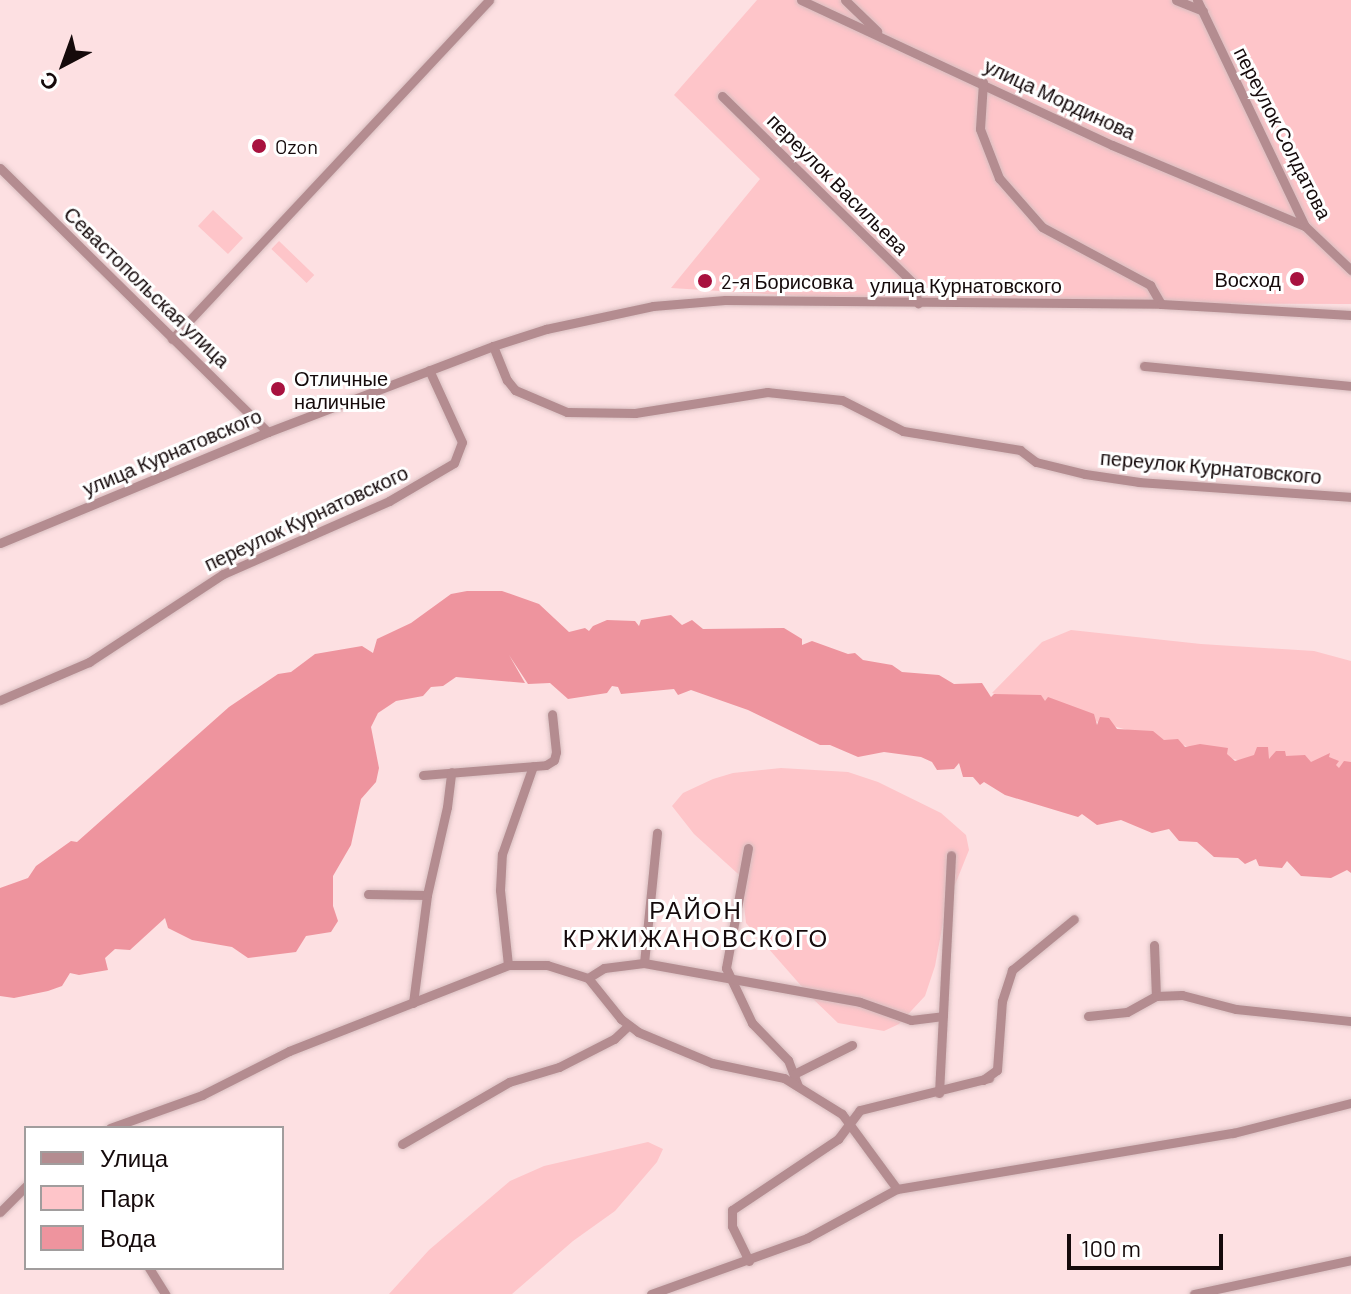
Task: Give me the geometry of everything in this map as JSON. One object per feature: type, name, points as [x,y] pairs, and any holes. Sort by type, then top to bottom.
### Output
[{"type":"street","points":[[172,339],[489,0]]},
{"type":"street","name":"улица Мординова","points":[[801,0],[983,82],[1112,145],[1305,226]]},
{"type":"street","points":[[845,0],[883,37]]},
{"type":"street","points":[[1176,0],[1203,11]]},
{"type":"street","name":"переулок Солдатова","points":[[1197,0],[1305,226],[1351,270]]},
{"type":"street","points":[[983,82],[980,129],[999,178],[1042,227],[1150,285],[1161,304]]},
{"type":"street","name":"переулок Васильева","points":[[722,96],[913,283],[918,303]]},
{"type":"street","name":"Севастопольская улица","points":[[0,168],[268,432]]},
{"type":"street","name":"улица Курнатовского","points":[[0,543],[268,432],[429,370],[493,346],[601,316],[690,302],[1161,304],[1351,315]]},
{"type":"street","name":"переулок Курнатовского","points":[[493,346],[515,390],[567,412],[635,413],[767,392],[797,395],[842,400],[903,431],[1020,450],[1036,462],[1085,474],[1139,482],[1351,497]]},
{"type":"street","points":[[1144,366],[1351,386]]},
{"type":"street","name":"переулок Курнатовского","points":[[0,700],[89,662],[223,574],[413,490],[454,463],[462,442],[429,370]]},
{"type":"street","points":[[423,775],[533,766],[554,760],[552,714]]},
{"type":"street","points":[[508,965],[500,890],[502,854],[533,766]]},
{"type":"street","points":[[413,1003],[427,895],[447,807],[451,772]]},
{"type":"street","points":[[644,963],[657,833]]},
{"type":"street","points":[[748,848],[726,968],[752,1023],[788,1060],[798,1086]]},
{"type":"street","points":[[939,1093],[951,855]]},
{"type":"street","points":[[368,894],[427,895]]},
{"type":"street","points":[[749,1261],[732,1226],[732,1210],[838,1139],[860,1110],[939,1093],[986,1079],[997,1070],[1002,1001],[1012,970],[1074,919]]},
{"type":"street","points":[[1154,945],[1156,996]]},
{"type":"street","points":[[588,978],[604,968],[644,963],[860,1002],[911,1020],[943,1016]]},
{"type":"street","points":[[116,1126],[202,1095],[289,1051],[508,965],[547,965],[588,978],[628,1026],[688,1055],[768,1074],[798,1086],[852,1123],[897,1189]]},
{"type":"street","points":[[1088,1016],[1127,1012],[1156,996],[1182,995],[1236,1009],[1351,1021]]},
{"type":"street","points":[[402,1144],[509,1082],[559,1067],[614,1039],[628,1026]]},
{"type":"street","points":[[794,1074],[852,1045]]},
{"type":"street","points":[[651,1294],[807,1238],[897,1189],[1233,1133],[1351,1103]]},
{"type":"street","points":[[0,1212],[24,1188]]},
{"type":"street","points":[[1194,1294],[1351,1260]]},
{"type":"street","points":[[150,1270],[165,1294]]},
{"type":"green space","points":[[757,0],[1351,0],[1351,304],[913,303],[671,288],[760,179],[674,95]]},
{"type":"green space","points":[[213,210],[243,238],[228,254],[198,226]]},
{"type":"green space","points":[[279,241],[314,275],[307,283],[271,249]]},
{"type":"green space","points":[[1071,630],[1201,644],[1314,651],[1351,661],[1351,771],[1296,776],[992,693],[1042,642]]},
{"type":"green space","points":[[781,768],[848,772],[878,782],[941,813],[966,835],[969,850],[946,907],[935,966],[925,996],[899,1024],[884,1031],[838,1023],[811,997],[746,923],[743,897],[747,882],[694,834],[672,806],[683,793],[713,779],[733,773]]},
{"type":"green space","points":[[648,1142],[663,1149],[657,1162],[615,1211],[573,1241],[512,1294],[389,1294],[429,1250],[510,1181],[544,1166]]},
{"type":"water","points":[[502,591],[539,604],[569,632],[585,628],[589,631],[607,620],[635,621],[639,626],[641,620],[671,615],[682,625],[692,620],[703,629],[784,628],[802,639],[802,645],[812,641],[848,654],[855,653],[863,660],[892,665],[902,672],[939,675],[954,684],[982,683],[991,697],[994,694],[1041,695],[1045,701],[1048,697],[1094,714],[1097,725],[1100,717],[1109,718],[1117,729],[1153,731],[1164,740],[1178,739],[1185,747],[1200,744],[1228,748],[1227,754],[1235,761],[1254,755],[1257,747],[1268,747],[1269,759],[1276,751],[1285,751],[1286,756],[1305,755],[1311,762],[1330,753],[1329,757],[1339,761],[1336,765],[1339,768],[1344,761],[1351,762],[1351,873],[1347,870],[1331,878],[1301,876],[1287,861],[1282,868],[1259,866],[1256,859],[1245,864],[1238,858],[1214,857],[1197,842],[1179,841],[1169,829],[1152,833],[1121,820],[1097,825],[1082,814],[1078,817],[1005,795],[984,782],[980,785],[973,777],[963,777],[959,763],[954,769],[937,770],[932,762],[921,757],[884,752],[858,757],[830,745],[820,745],[748,710],[691,690],[678,695],[674,689],[621,694],[618,687],[612,686],[607,693],[568,699],[550,683],[528,684],[509,655],[525,683],[456,677],[443,686],[431,687],[423,696],[396,701],[378,713],[371,727],[379,768],[376,782],[361,799],[351,845],[333,876],[333,906],[338,921],[331,932],[306,936],[296,952],[248,958],[232,947],[192,940],[168,928],[165,918],[130,950],[115,949],[105,958],[108,970],[79,975],[70,973],[62,986],[48,991],[14,998],[0,996],[0,888],[28,878],[36,866],[71,841],[77,842],[229,707],[278,674],[291,672],[315,654],[362,646],[373,653],[377,639],[411,623],[451,594]]},
{"type":"place","name":"Ozon","points":[[259,146]]},
{"type":"place","name":"Восход","points":[[1297,279]]},
{"type":"place","name":"2-я Борисовка","points":[[705,281]]},
{"type":"place","name":"Отличные наличные","points":[[278,389]]},
{"type":"district","name":"РАЙОН КРЖИЖАНОВСКОГО","points":[[696,924]]}]
